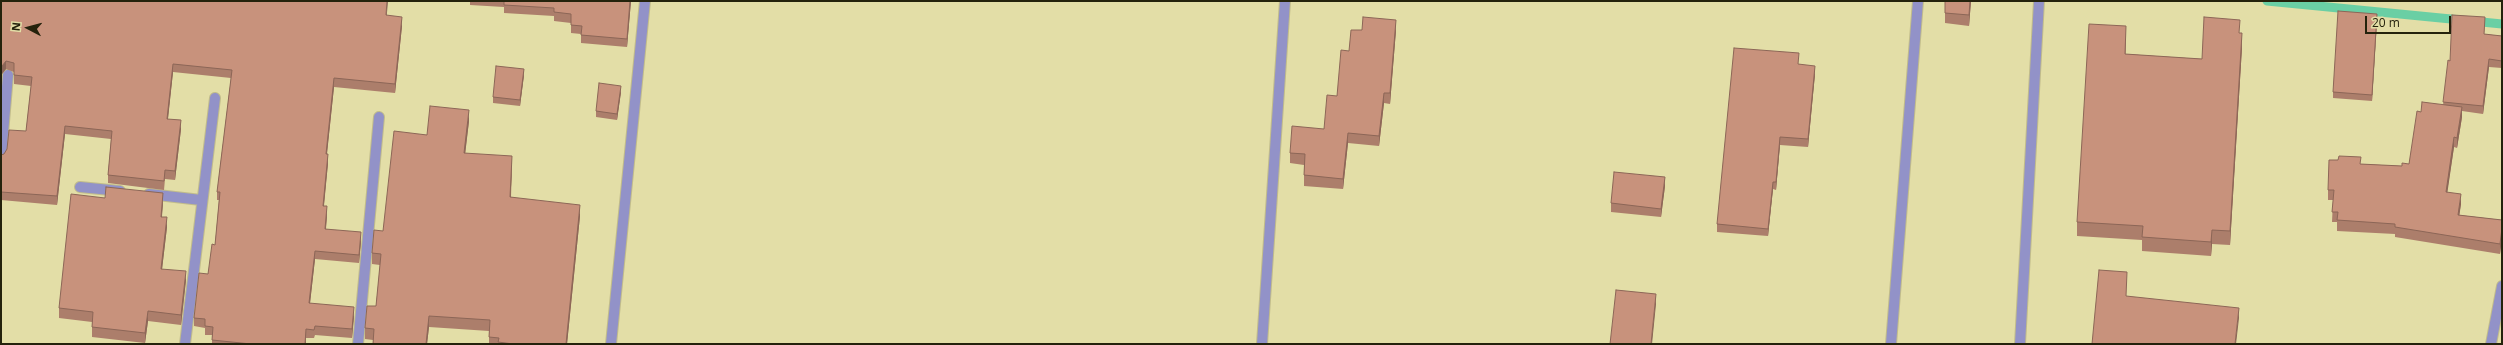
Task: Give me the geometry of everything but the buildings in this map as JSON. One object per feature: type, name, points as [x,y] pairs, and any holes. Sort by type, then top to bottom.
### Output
[{"type":"street","points":[[611,344],[645,1]]},
{"type":"street","points":[[1262,344],[1285,1]]},
{"type":"street","points":[[1891,344],[1918,1]]},
{"type":"street","points":[[2020,344],[2039,1]]},
{"type":"street","points":[[1,158],[8,75]]},
{"type":"street","points":[[185,344],[201,200],[215,98]]},
{"type":"street","points":[[358,344],[379,117]]},
{"type":"street","points":[[80,187],[201,200]]},
{"type":"street","points":[[2491,344],[2502,286]]},
{"type":"waterway","points":[[2267,1],[2502,24]]}]
